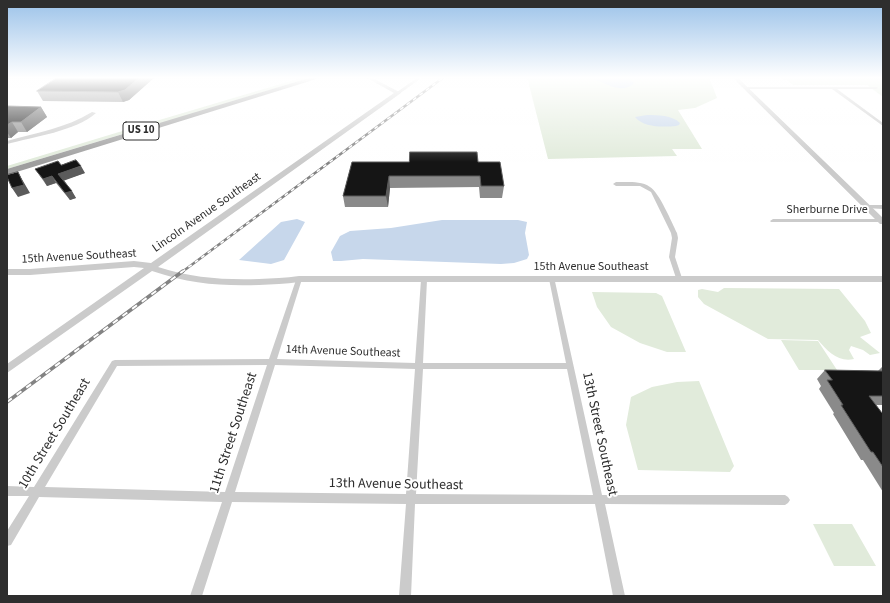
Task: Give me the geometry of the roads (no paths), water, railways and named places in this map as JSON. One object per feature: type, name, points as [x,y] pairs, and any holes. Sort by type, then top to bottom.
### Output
[{"type":"highway","name":"US 10","points":[[7,164],[205,105]]},
{"type":"highway","name":"US 10","points":[[7,172],[227,105]]},
{"type":"street","name":"Lincoln Avenue Southeast","points":[[7,369],[381,105]]},
{"type":"street","points":[[763,105],[882,222]]},
{"type":"street","points":[[856,105],[883,125]]},
{"type":"street","points":[[7,143],[71,124],[88,118],[94,113]]},
{"type":"street","points":[[616,184],[640,184],[647,186],[653,191],[674,233],[675,238],[672,257],[679,278]]},
{"type":"street","points":[[867,207],[883,207]]},
{"type":"street","name":"Sherburne Drive","points":[[773,222],[882,222]]},
{"type":"street","name":"15th Avenue Southeast","points":[[7,272],[30,272],[134,264],[152,267],[154,270],[204,281],[288,281],[299,279],[883,279]]},
{"type":"street","name":"11th Street Southeast","points":[[196,596],[299,279]]},
{"type":"street","name":"13th Street Southeast","points":[[552,279],[619,596]]},
{"type":"street","points":[[405,596],[424,280]]},
{"type":"street","name":"14th Avenue Southeast","points":[[115,363],[272,362],[418,366],[570,366]]},
{"type":"street","name":"10th Street Southeast","points":[[7,541],[115,363]]},
{"type":"street","name":"13th Avenue Southeast","points":[[7,491],[228,497],[785,500]]},
{"type":"water","points":[[647,115],[669,117],[680,123],[676,126],[654,126],[643,123],[635,117]]},
{"type":"water","points":[[297,219],[305,222],[284,260],[271,264],[239,260],[281,222]]},
{"type":"water","points":[[442,220],[518,220],[527,222],[525,233],[529,255],[527,259],[514,263],[501,264],[363,259],[333,261],[331,252],[340,236],[350,231],[391,228]]},
{"type":"railway","points":[[182,272],[406,105]]},
{"type":"railway","points":[[7,402],[183,271]]}]
